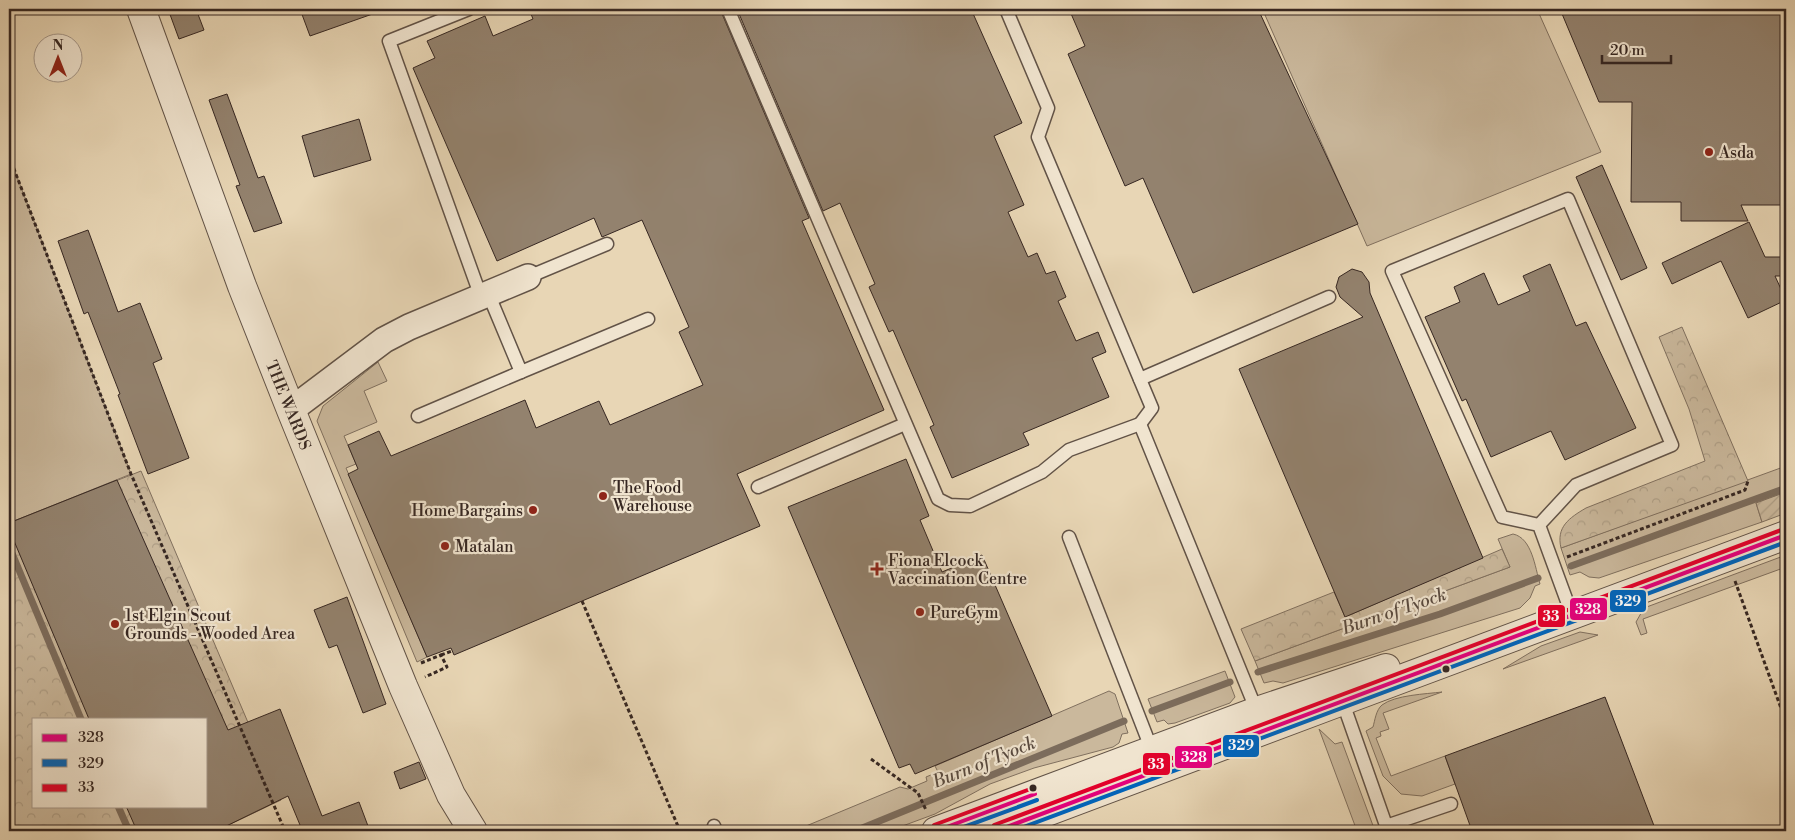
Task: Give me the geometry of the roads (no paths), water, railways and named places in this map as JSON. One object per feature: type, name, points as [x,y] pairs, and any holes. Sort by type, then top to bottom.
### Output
[{"type":"street","name":"THE WARDS","points":[[141,9],[242,286],[291,410],[403,686],[451,795],[473,831]]},
{"type":"street","points":[[291,410],[384,340],[409,327],[528,277]]},
{"type":"street","points":[[933,824],[971,825],[1338,693],[1572,615],[1786,535]]},
{"type":"street","points":[[996,831],[1155,760]]},
{"type":"street","name":"THE WARDS","points":[[451,795],[458,831]]},
{"type":"lane","points":[[469,9],[389,41],[485,295],[521,372]]},
{"type":"lane","points":[[728,9],[938,500],[958,507],[970,506],[1042,472],[1069,450],[1140,424],[1152,408],[1038,137],[1048,108],[1006,9]]},
{"type":"lane","points":[[1568,199],[1672,445],[1576,485],[1540,525],[1502,517],[1392,271],[1568,199]]},
{"type":"lane","points":[[528,277],[607,244]]},
{"type":"lane","points":[[1140,379],[1329,296]]},
{"type":"lane","points":[[418,416],[648,319]]},
{"type":"lane","points":[[758,487],[905,424]]},
{"type":"lane","points":[[1140,424],[1261,721]]},
{"type":"lane","points":[[1540,525],[1572,615]]},
{"type":"lane","points":[[1069,537],[1155,760]]},
{"type":"lane","points":[[1338,693],[1387,829],[1451,804]]},
{"type":"waterway","name":"Burn of Tyock","points":[[1571,566],[1786,488]]},
{"type":"waterway","points":[[9,546],[81,718]]},
{"type":"waterway","name":"Burn of Tyock","points":[[1258,672],[1440,614],[1538,578]]},
{"type":"waterway","name":"Burn of Tyock","points":[[1152,711],[1230,682]]},
{"type":"waterway","name":"Burn of Tyock","points":[[855,831],[1124,721]]},
{"type":"waterway","points":[[119,808],[129,831]]},
{"type":"waterway","points":[[9,825],[12,831]]},
{"type":"place","name":"Asda","points":[[1709,152]]},
{"type":"place","name":"The Food Warehouse","points":[[603,496]]},
{"type":"place","name":"Home Bargains","points":[[533,510]]},
{"type":"place","name":"Matalan","points":[[445,546]]},
{"type":"place","name":"Fiona Elcock Vaccination Centre","points":[[877,569]]},
{"type":"place","name":"PureGym","points":[[920,612]]},
{"type":"place","name":"1st Elgin Scout Grounds - Wooded Area","points":[[115,624]]}]
